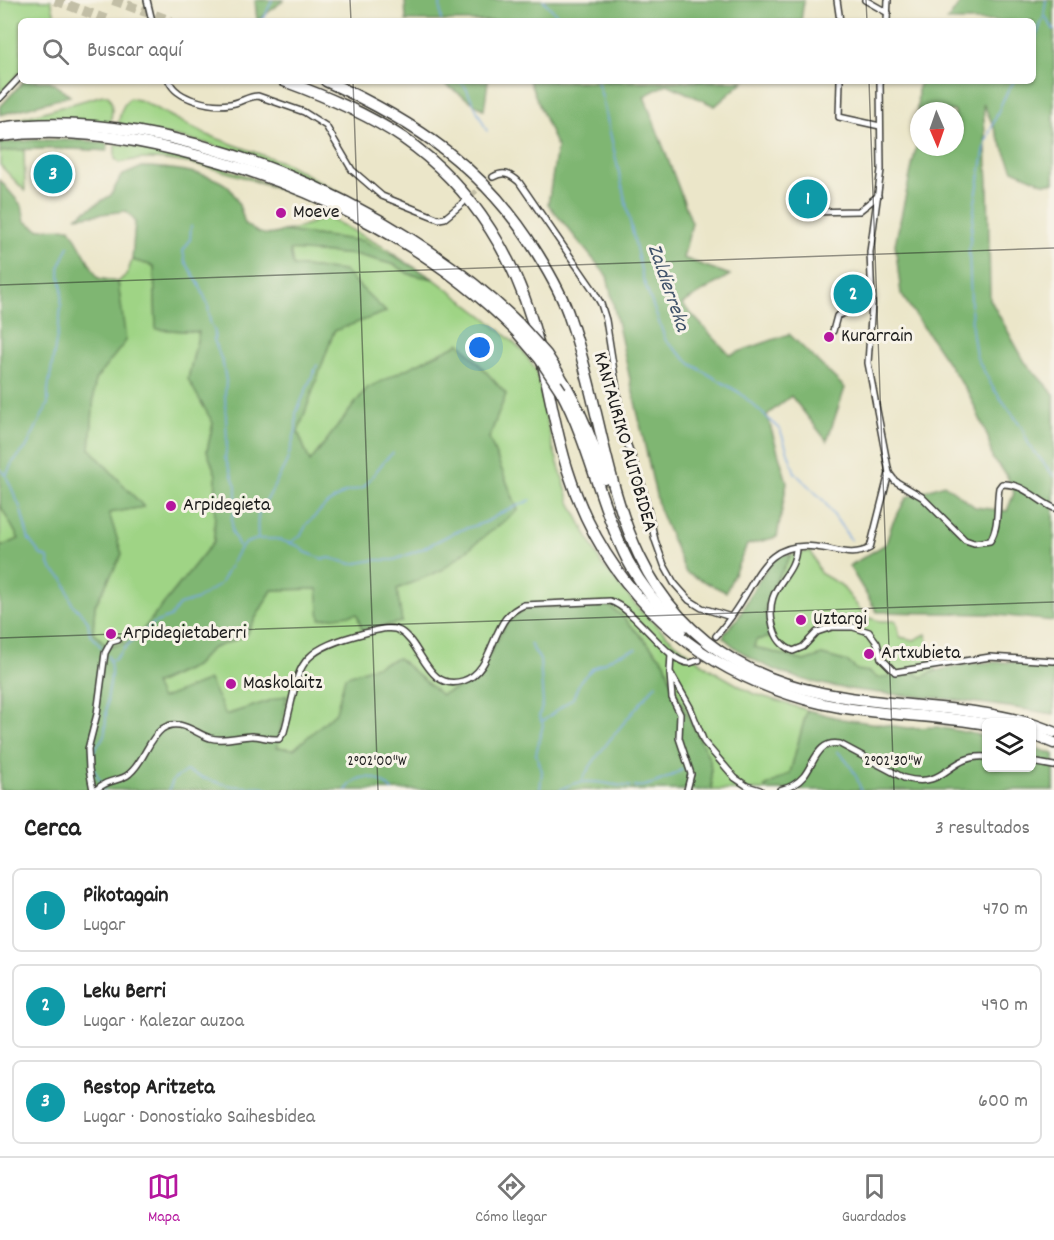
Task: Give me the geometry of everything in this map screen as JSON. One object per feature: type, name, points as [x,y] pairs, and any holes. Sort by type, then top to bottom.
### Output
[{"type":"highway","points":[[291,84],[367,116],[402,137],[444,171],[469,199],[497,240],[519,283],[534,328],[568,471],[582,507],[600,542],[627,583],[664,623],[684,641],[727,669],[780,692],[846,708],[982,723]]},
{"type":"highway","name":"KANTAURIKO AUTOBIDEA","points":[[332,84],[378,106],[412,126],[455,157],[484,183],[523,231],[547,269],[570,317],[588,376],[615,490],[625,522],[644,567],[666,600],[693,629],[734,660],[767,677],[800,688],[839,697],[1006,718]]},
{"type":"highway","points":[[0,128],[74,124],[132,131],[211,148],[281,173],[358,208],[422,246],[468,279],[546,354],[570,392],[595,447],[620,522],[644,567]]},
{"type":"highway","points":[[0,136],[45,132],[133,140],[235,164],[337,206],[404,244],[468,289],[517,328],[561,391],[587,449],[621,546],[638,578],[670,619],[727,669]]},
{"type":"highway","points":[[1036,725],[1054,732]]},
{"type":"highway","points":[[1036,736],[1054,743]]},
{"type":"street","points":[[147,0],[151,18]]},
{"type":"street","points":[[837,0],[840,18]]},
{"type":"street","points":[[865,0],[888,13]]},
{"type":"street","points":[[887,18],[888,0]]},
{"type":"street","points":[[0,98],[18,79]]},
{"type":"street","points":[[171,84],[173,88],[185,96],[214,105],[234,104],[251,96],[258,96],[304,112],[326,126],[352,170],[373,190],[428,217],[445,218],[463,203]]},
{"type":"street","points":[[840,84],[838,117],[880,126]]},
{"type":"street","points":[[716,636],[731,617],[750,585],[771,558],[782,550],[817,547],[850,554],[870,548],[889,473],[868,363],[872,303],[870,252],[881,170],[880,84]]},
{"type":"street","points":[[493,177],[501,172],[519,182],[601,304],[606,320],[624,435],[641,480],[655,540],[664,565],[674,583],[689,600],[702,608],[731,617]]},
{"type":"street","points":[[801,208],[802,211],[817,213],[859,211],[878,196]]},
{"type":"street","points":[[833,331],[837,316],[872,303]]},
{"type":"street","points":[[889,473],[900,484],[922,497],[965,540],[974,543],[990,541],[993,536],[999,509],[999,488],[1002,484],[1011,484],[1024,489],[1054,508]]},
{"type":"street","points":[[796,547],[796,558],[770,602],[774,632],[782,646],[793,651],[803,647],[817,632],[832,627],[853,627],[868,632],[877,643],[881,658],[895,672],[990,657],[1054,662]]},
{"type":"street","points":[[118,640],[111,642],[105,653],[91,735],[89,769],[95,790],[104,783],[128,775],[143,757],[152,738],[164,727],[176,724],[185,726],[212,739],[226,740],[254,736],[269,740],[279,738],[284,732],[296,677],[308,657],[325,646],[375,631],[391,628],[399,630],[408,638],[434,675],[454,682],[473,676],[484,661],[504,620],[513,610],[524,605],[610,601],[620,604],[629,611],[671,654],[681,661],[691,663],[699,660]]},
{"type":"street","points":[[671,654],[672,698],[680,714],[679,738],[691,774],[687,790]]},
{"type":"street","points":[[670,672],[690,707],[704,742],[735,778],[747,786],[760,790]]},
{"type":"street","points":[[780,790],[795,784],[804,776],[822,747],[832,742],[904,778],[915,781],[929,782],[959,762],[969,758],[982,757]]},
{"type":"street","points":[[1036,763],[1054,766]]},
{"type":"green space","points":[[0,0],[51,0],[55,18],[18,18],[18,74],[0,94]]},
{"type":"green space","points":[[255,0],[284,0],[261,18],[257,18]]},
{"type":"green space","points":[[405,0],[804,0],[801,18],[406,18]]},
{"type":"green space","points":[[962,0],[1054,0],[1054,183],[1043,183],[1013,170],[983,103],[988,182],[990,299],[1025,362],[1054,394],[1054,621],[988,614],[877,612],[849,566],[886,544],[892,524],[907,497],[944,484],[975,507],[1007,511],[1014,493],[1006,474],[992,458],[988,437],[969,394],[901,294],[895,244],[914,156],[964,156],[964,102],[918,102],[920,84],[1036,84],[1036,18],[949,18]]},
{"type":"green space","points":[[21,84],[54,84],[70,96],[0,115],[0,107]]},
{"type":"green space","points":[[445,84],[488,84],[484,110]]},
{"type":"green space","points":[[530,84],[667,84],[644,96],[692,223],[683,258],[730,275],[682,304],[730,355],[789,334],[845,388],[827,441],[791,396],[767,415],[787,482],[777,537],[747,545],[726,592],[686,573],[659,509],[607,276],[548,204],[557,147]]},
{"type":"green space","points":[[667,84],[741,84],[715,106]]},
{"type":"green space","points":[[108,95],[111,101],[110,123],[56,119],[5,123]]},
{"type":"green space","points":[[130,98],[142,101],[205,134],[287,164],[344,195],[252,157],[205,143],[118,125],[123,107]]},
{"type":"green space","points":[[80,140],[108,143],[107,151],[40,149],[0,152],[0,143]]},
{"type":"green space","points":[[115,144],[207,163],[295,195],[232,174],[184,162],[139,159],[120,163],[115,159]]},
{"type":"green space","points":[[24,149],[25,191],[0,165],[0,152]]},
{"type":"green space","points":[[142,167],[190,172],[224,184],[236,198],[245,224],[259,232],[273,234],[283,231],[363,241],[434,279],[409,274],[395,265],[358,255],[290,250],[293,266],[344,271],[386,312],[334,331],[298,432],[310,462],[367,388],[460,343],[506,394],[489,438],[518,510],[442,570],[397,589],[402,622],[362,630],[357,614],[320,619],[317,589],[272,590],[245,636],[211,649],[195,666],[154,684],[161,699],[209,680],[226,715],[287,695],[277,747],[294,749],[336,712],[345,677],[398,658],[441,695],[475,681],[507,623],[520,612],[533,608],[607,605],[621,615],[665,662],[671,682],[710,760],[712,790],[0,790],[0,547],[19,539],[0,505],[0,180],[22,206],[25,221],[38,229],[70,228],[98,278],[118,282],[126,341],[95,380],[90,449],[144,507],[109,513],[122,554],[95,605],[93,632],[108,647],[134,641],[214,541],[216,475],[207,451],[213,423],[188,379],[199,332],[156,329],[154,266],[132,260],[135,221],[126,211],[76,217],[111,195],[121,176]]},
{"type":"green space","points":[[327,217],[389,250],[402,260],[363,241],[283,231]]},
{"type":"green space","points":[[290,250],[358,255],[395,265],[409,274],[434,279],[486,318],[522,350],[536,370],[552,444],[570,502],[601,563],[641,611],[673,641],[710,669],[752,693],[807,710],[790,773],[765,787],[765,790],[712,790],[710,760],[671,682],[665,662],[621,615],[607,605],[507,623],[475,681],[441,695],[398,658],[294,750],[277,747],[287,696],[225,715],[161,700],[154,685],[195,666],[211,649],[245,636],[272,590],[317,589],[357,614],[402,622],[396,589],[442,569],[518,510],[489,438],[506,394],[367,388],[310,462],[298,432],[334,331],[385,312],[344,271],[293,266]]},
{"type":"green space","points":[[132,260],[154,266],[156,329],[199,332],[188,379],[213,423],[207,451],[216,475],[214,541],[134,641],[108,647],[93,632],[95,606],[122,554],[108,513],[143,507],[90,449],[95,380],[125,341],[118,282],[127,274]]},
{"type":"green space","points":[[0,505],[19,539],[0,547]]},
{"type":"green space","points":[[811,551],[820,573],[841,585],[866,617],[880,621],[896,621],[900,637],[914,640],[926,634],[936,670],[922,677],[877,678],[870,672],[857,671],[848,662],[822,655],[804,661],[753,647],[756,640],[771,637],[765,608],[775,583],[791,555]]},
{"type":"green space","points":[[780,554],[791,555],[775,583],[765,608],[771,637],[756,640],[754,647],[804,661],[822,655],[848,662],[857,670],[870,672],[877,678],[915,673],[922,677],[953,667],[987,662],[1054,665],[1054,714],[828,685],[798,678],[745,655],[723,637],[740,615],[762,576]]},
{"type":"green space","points":[[807,710],[842,719],[909,728],[937,727],[982,735],[982,772],[1036,772],[1036,748],[1054,754],[1054,790],[765,790],[765,787],[790,773]]},
{"type":"waterway","points":[[263,18],[272,0]]},
{"type":"waterway","points":[[440,0],[441,18]]},
{"type":"waterway","name":"Zaldierreka","points":[[543,0],[560,18]]},
{"type":"waterway","points":[[1036,38],[1044,15],[1046,0]]},
{"type":"waterway","points":[[1045,16],[1054,30]]},
{"type":"waterway","points":[[463,84],[487,131]]},
{"type":"waterway","name":"Zaldierreka","points":[[598,84],[643,279],[666,341],[691,364],[740,393],[780,429],[795,473],[823,500],[851,540]]},
{"type":"waterway","points":[[1012,84],[986,141],[975,202],[969,250],[972,329],[976,356],[993,388],[1022,427],[1029,445],[1054,476]]},
{"type":"waterway","points":[[191,226],[190,240],[183,251],[185,261],[208,305],[210,322],[215,332],[214,340],[223,364],[226,381],[227,443],[225,458],[236,486],[236,510],[232,516],[232,532],[240,548]]},
{"type":"waterway","points":[[6,476],[12,463],[26,448],[48,404],[48,389],[60,318],[62,290],[59,268],[69,246]]},
{"type":"waterway","points":[[258,538],[259,512],[287,461],[296,430],[296,413],[317,365]]},
{"type":"waterway","points":[[290,543],[301,535],[307,524],[327,504],[346,492],[363,488],[393,453]]},
{"type":"waterway","points":[[0,469],[6,476],[20,507],[29,540],[41,555],[48,558],[53,570],[64,579],[72,604],[85,617],[90,634],[102,648]]},
{"type":"waterway","points":[[110,660],[114,660],[133,639],[139,637],[154,623],[170,617],[179,605],[196,600],[220,584],[240,548],[246,543],[258,539],[276,539],[299,546],[305,552],[323,559],[330,558],[352,564],[374,560],[394,560],[455,532],[486,522],[531,500]]},
{"type":"waterway","points":[[530,644],[540,660],[543,704],[539,716],[543,725],[536,754],[542,771],[540,790]]},
{"type":"waterway","points":[[543,721],[573,698],[580,681],[592,669],[617,655],[636,649]]},
{"type":"waterway","name":"Arpidegieta","points":[[101,782],[94,769],[92,756],[105,731],[111,674],[108,656]]},
{"type":"waterway","points":[[582,780],[608,743],[656,684]]},
{"type":"waterway","points":[[837,751],[852,769],[861,790]]},
{"type":"waterway","points":[[560,790],[580,782],[644,786],[683,769]]},
{"type":"waterway","points":[[169,790],[173,780],[186,771],[221,783],[240,787],[258,786],[270,790]]},
{"type":"waterway","points":[[346,790],[357,780],[368,777],[380,781],[392,790]]},
{"type":"tunnel","points":[[55,0],[102,18]]},
{"type":"tunnel","points":[[113,0],[163,18]]},
{"type":"tunnel","points":[[467,199],[493,177]]},
{"type":"place","name":"Restop Aritzeta","points":[[53,174]]},
{"type":"place","name":"Pikotagain","points":[[808,199]]},
{"type":"place","name":"Moeve","points":[[281,213]]},
{"type":"place","name":"Leku Berri","points":[[853,294]]},
{"type":"place","name":"Kurarrain","points":[[829,337]]},
{"type":"place","name":"Arpidegieta","points":[[171,506]]},
{"type":"place","name":"Uztargi","points":[[801,620]]},
{"type":"place","name":"Arpidegietaberri","points":[[111,634]]},
{"type":"place","name":"Artxubieta","points":[[869,654]]},
{"type":"place","name":"Maskolaitz","points":[[231,684]]}]
